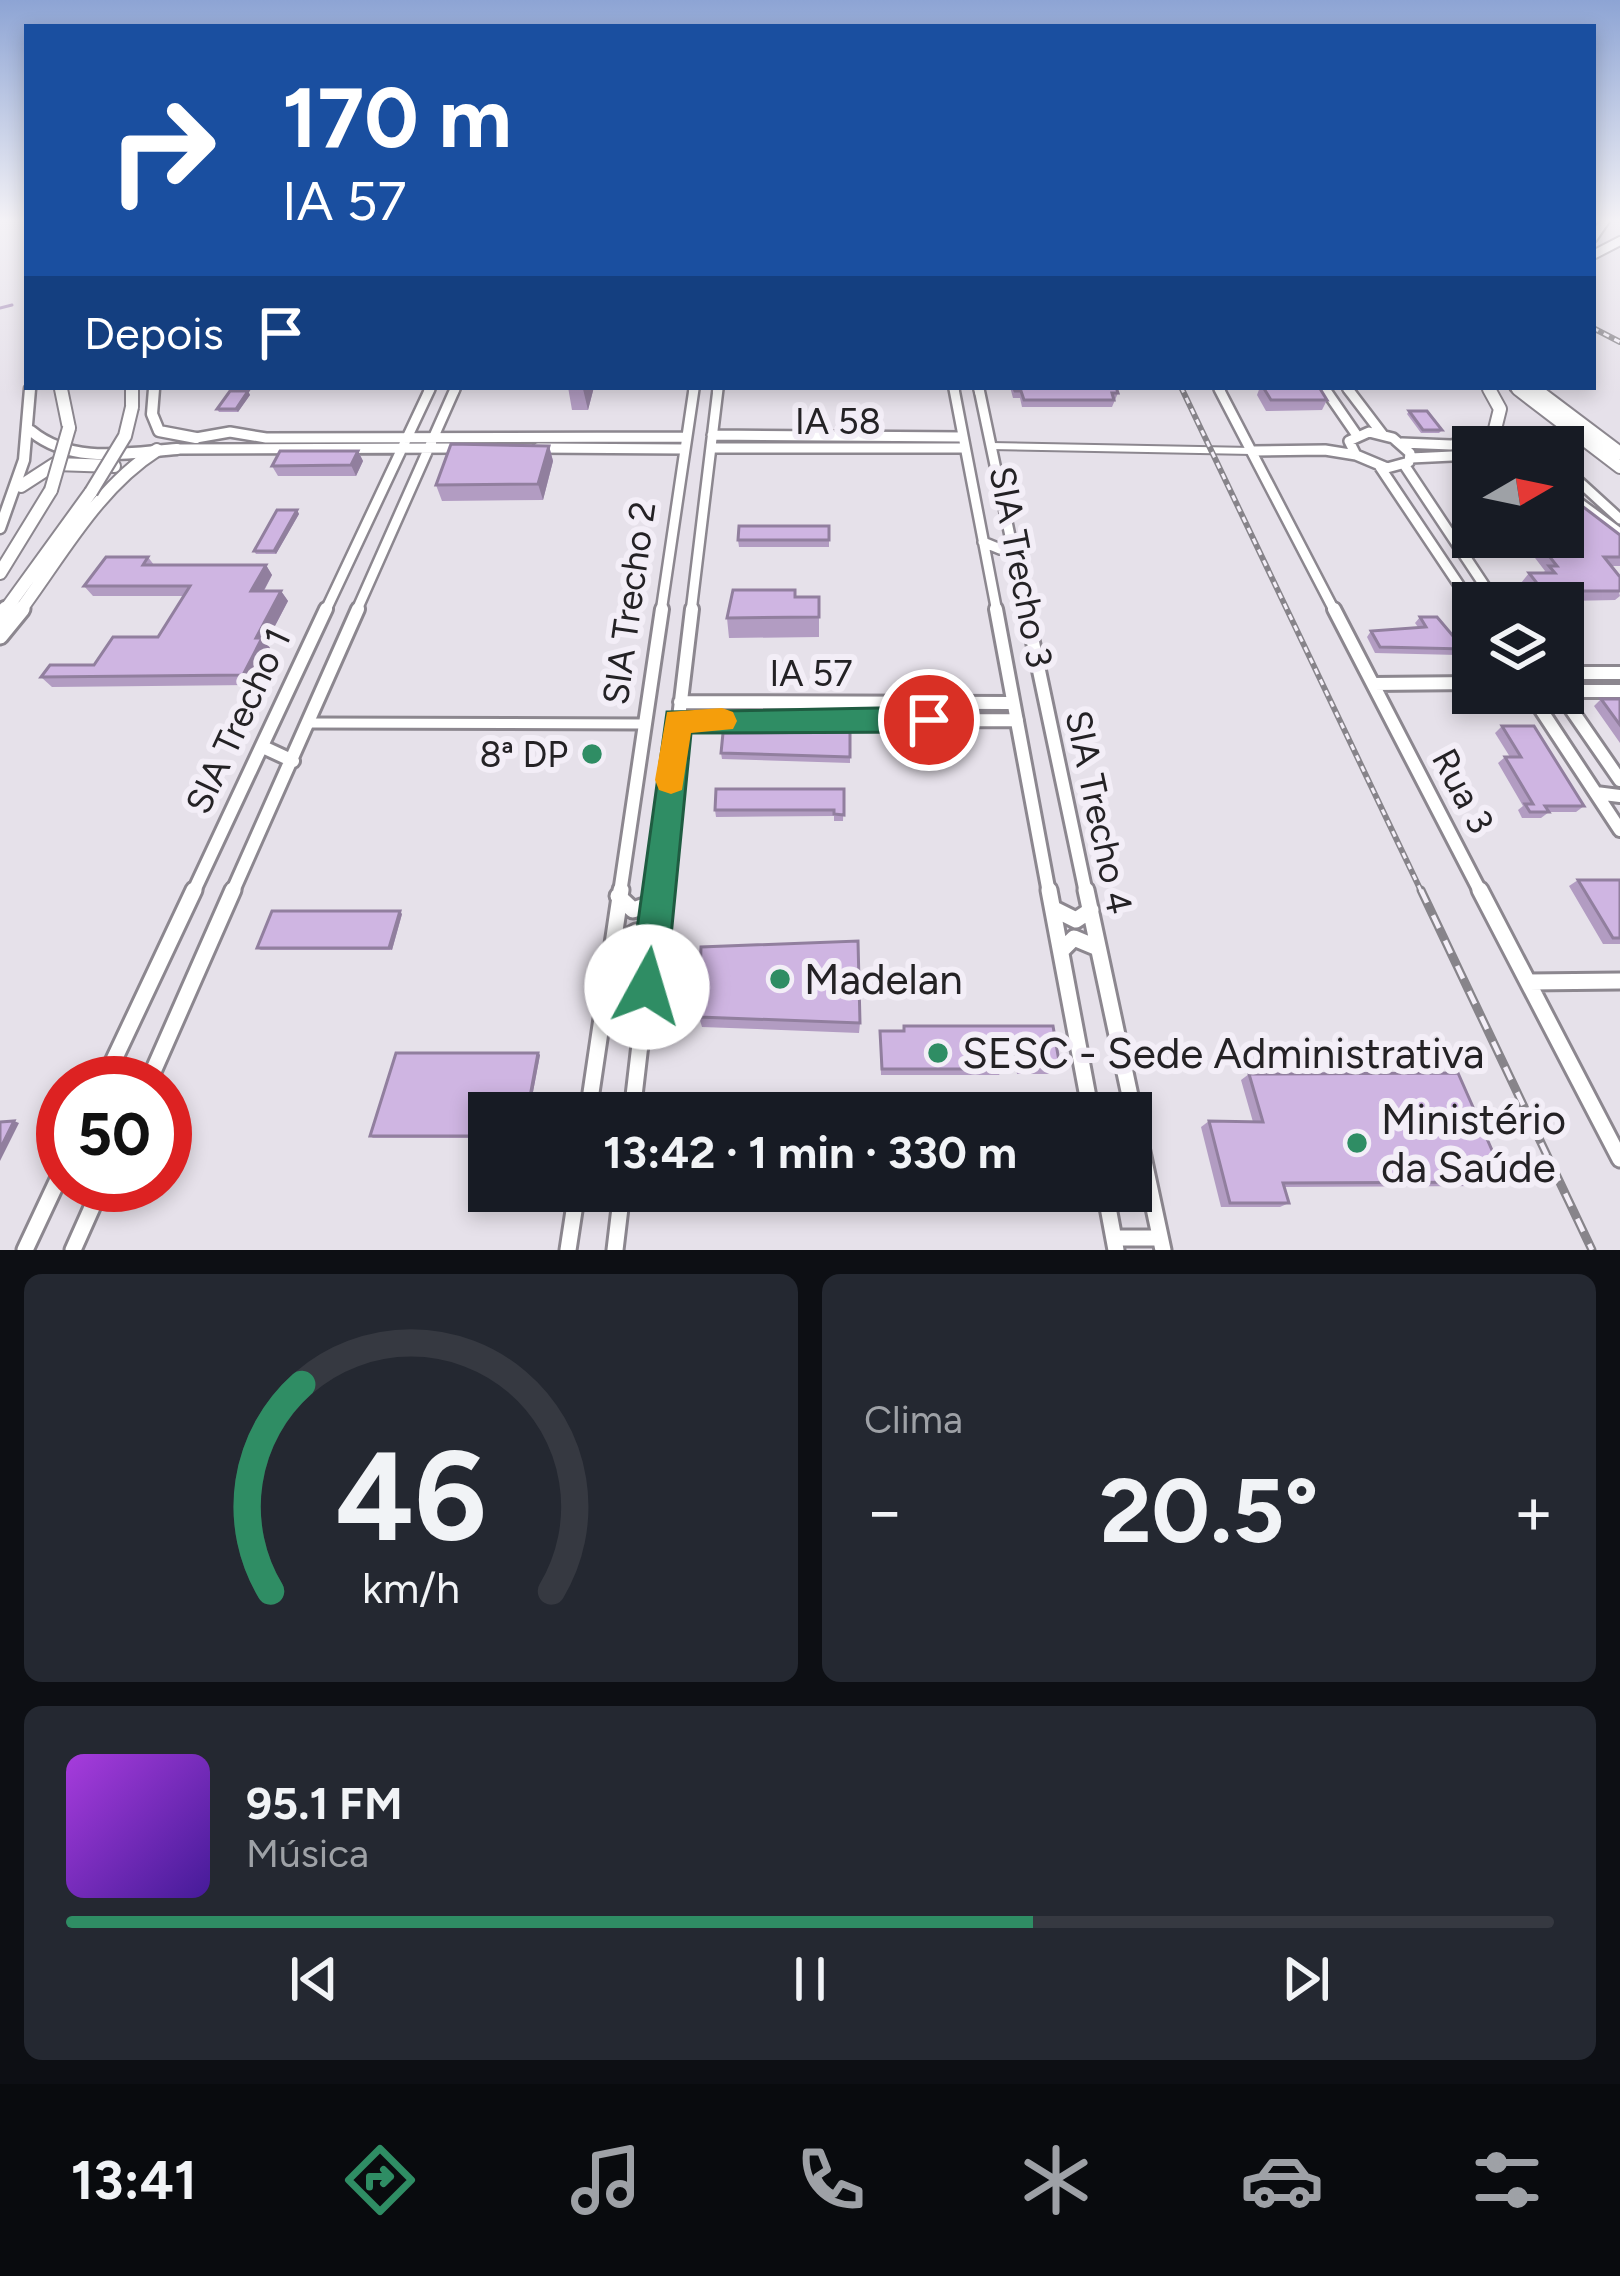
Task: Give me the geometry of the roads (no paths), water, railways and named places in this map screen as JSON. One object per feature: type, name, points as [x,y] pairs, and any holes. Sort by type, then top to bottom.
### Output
[{"type":"highway","points":[[0,573],[51,490],[69,428],[63,390]]},
{"type":"highway","points":[[0,618],[91,492],[125,436],[132,390]]},
{"type":"highway","points":[[1490,390],[1500,409],[1494,426]]},
{"type":"highway","points":[[1519,390],[1620,467]]},
{"type":"highway","points":[[1536,390],[1620,453]]},
{"type":"highway","points":[[0,636],[40,590],[123,472],[157,450]]},
{"type":"highway","points":[[21,486],[41,469],[64,463],[113,466],[123,472]]},
{"type":"main road","points":[[0,528],[21,486],[31,431],[30,390]]},
{"type":"main road","points":[[154,390],[152,414],[159,431],[196,438],[238,433],[405,442],[686,443]]},
{"type":"main road","name":"SIA Trecho 1","points":[[116,1056],[430,390]]},
{"type":"main road","points":[[160,1056],[455,390]]},
{"type":"main road","name":"SIA Trecho 2","points":[[591,1092],[693,390]]},
{"type":"main road","points":[[635,1092],[718,390]]},
{"type":"main road","name":"SIA Trecho 3","points":[[954,390],[1086,1092]]},
{"type":"main road","name":"Rua 3","points":[[1220,390],[1620,1159]]},
{"type":"main road","points":[[1325,390],[1353,437],[1356,455]]},
{"type":"main road","points":[[1348,390],[1383,435]]},
{"type":"main road","points":[[958,408],[980,396]]},
{"type":"main road","name":"SIA Trecho 4","points":[[980,396],[1162,1244]]},
{"type":"main road","points":[[691,409],[706,404],[715,412]]},
{"type":"main road","points":[[418,414],[446,409]]},
{"type":"main road","points":[[31,431],[43,443],[81,451],[405,442]]},
{"type":"main road","points":[[205,450],[207,441],[218,433]]},
{"type":"main road","points":[[228,450],[238,433]]},
{"type":"main road","points":[[1325,450],[1353,437],[1383,435],[1401,443],[1452,445]]},
{"type":"main road","name":"IA 58","points":[[711,441],[964,443]]},
{"type":"main road","points":[[1401,443],[1482,582]]},
{"type":"main road","points":[[1253,451],[1325,450],[1356,455],[1380,467],[1457,582]]},
{"type":"main road","points":[[1380,467],[1452,457]]},
{"type":"main road","points":[[1584,486],[1620,519]]},
{"type":"main road","points":[[1584,506],[1620,533]]},
{"type":"main road","points":[[672,539],[686,550],[699,541]]},
{"type":"main road","points":[[983,542],[994,549],[1012,543]]},
{"type":"main road","points":[[357,548],[371,554],[385,548]]},
{"type":"main road","points":[[668,566],[680,559],[696,566]]},
{"type":"main road","points":[[987,564],[1003,560],[1016,564]]},
{"type":"main road","points":[[346,573],[366,567],[374,572]]},
{"type":"main road","points":[[1584,673],[1620,673]]},
{"type":"main road","points":[[1373,684],[1452,683]]},
{"type":"main road","points":[[1584,691],[1620,691]]},
{"type":"main road","name":"IA 57","points":[[680,702],[1013,703]]},
{"type":"main road","points":[[753,720],[754,702]]},
{"type":"main road","points":[[929,703],[929,720]]},
{"type":"main road","points":[[1544,714],[1615,814],[1620,830]]},
{"type":"main road","points":[[1576,714],[1620,780]]},
{"type":"main road","name":"IA 57","points":[[678,721],[1017,720]]},
{"type":"main road","points":[[263,747],[292,761]]},
{"type":"main road","points":[[1596,793],[1620,796]]},
{"type":"main road","points":[[618,896],[633,910],[656,902]]},
{"type":"main road","points":[[1052,907],[1076,920],[1090,910]]},
{"type":"main road","points":[[612,948],[620,938],[636,932],[646,935],[652,946]]},
{"type":"main road","points":[[1061,954],[1065,943],[1075,938],[1098,948]]},
{"type":"main road","points":[[1529,982],[1620,982]]},
{"type":"main road","points":[[25,1250],[43,1212]]},
{"type":"main road","points":[[74,1250],[90,1212]]},
{"type":"main road","points":[[568,1250],[574,1212]]},
{"type":"main road","points":[[615,1250],[620,1212]]},
{"type":"main road","points":[[1109,1212],[1115,1244],[1162,1244]]},
{"type":"street","points":[[991,446],[1253,451]]},
{"type":"street","points":[[309,723],[644,724]]},
{"type":"waterway","points":[[0,308],[12,305]]},
{"type":"railway","points":[[1596,330],[1620,342]]},
{"type":"railway","points":[[1182,390],[1422,893]]},
{"type":"railway","points":[[1421,890],[1592,1250]]},
{"type":"place","name":"8ª DP","points":[[592,754]]},
{"type":"place","name":"Madelan","points":[[780,979]]},
{"type":"place","name":"SESC - Sede Administrativa","points":[[938,1053]]},
{"type":"place","name":"Ministério da Saúde","points":[[1357,1143]]}]
